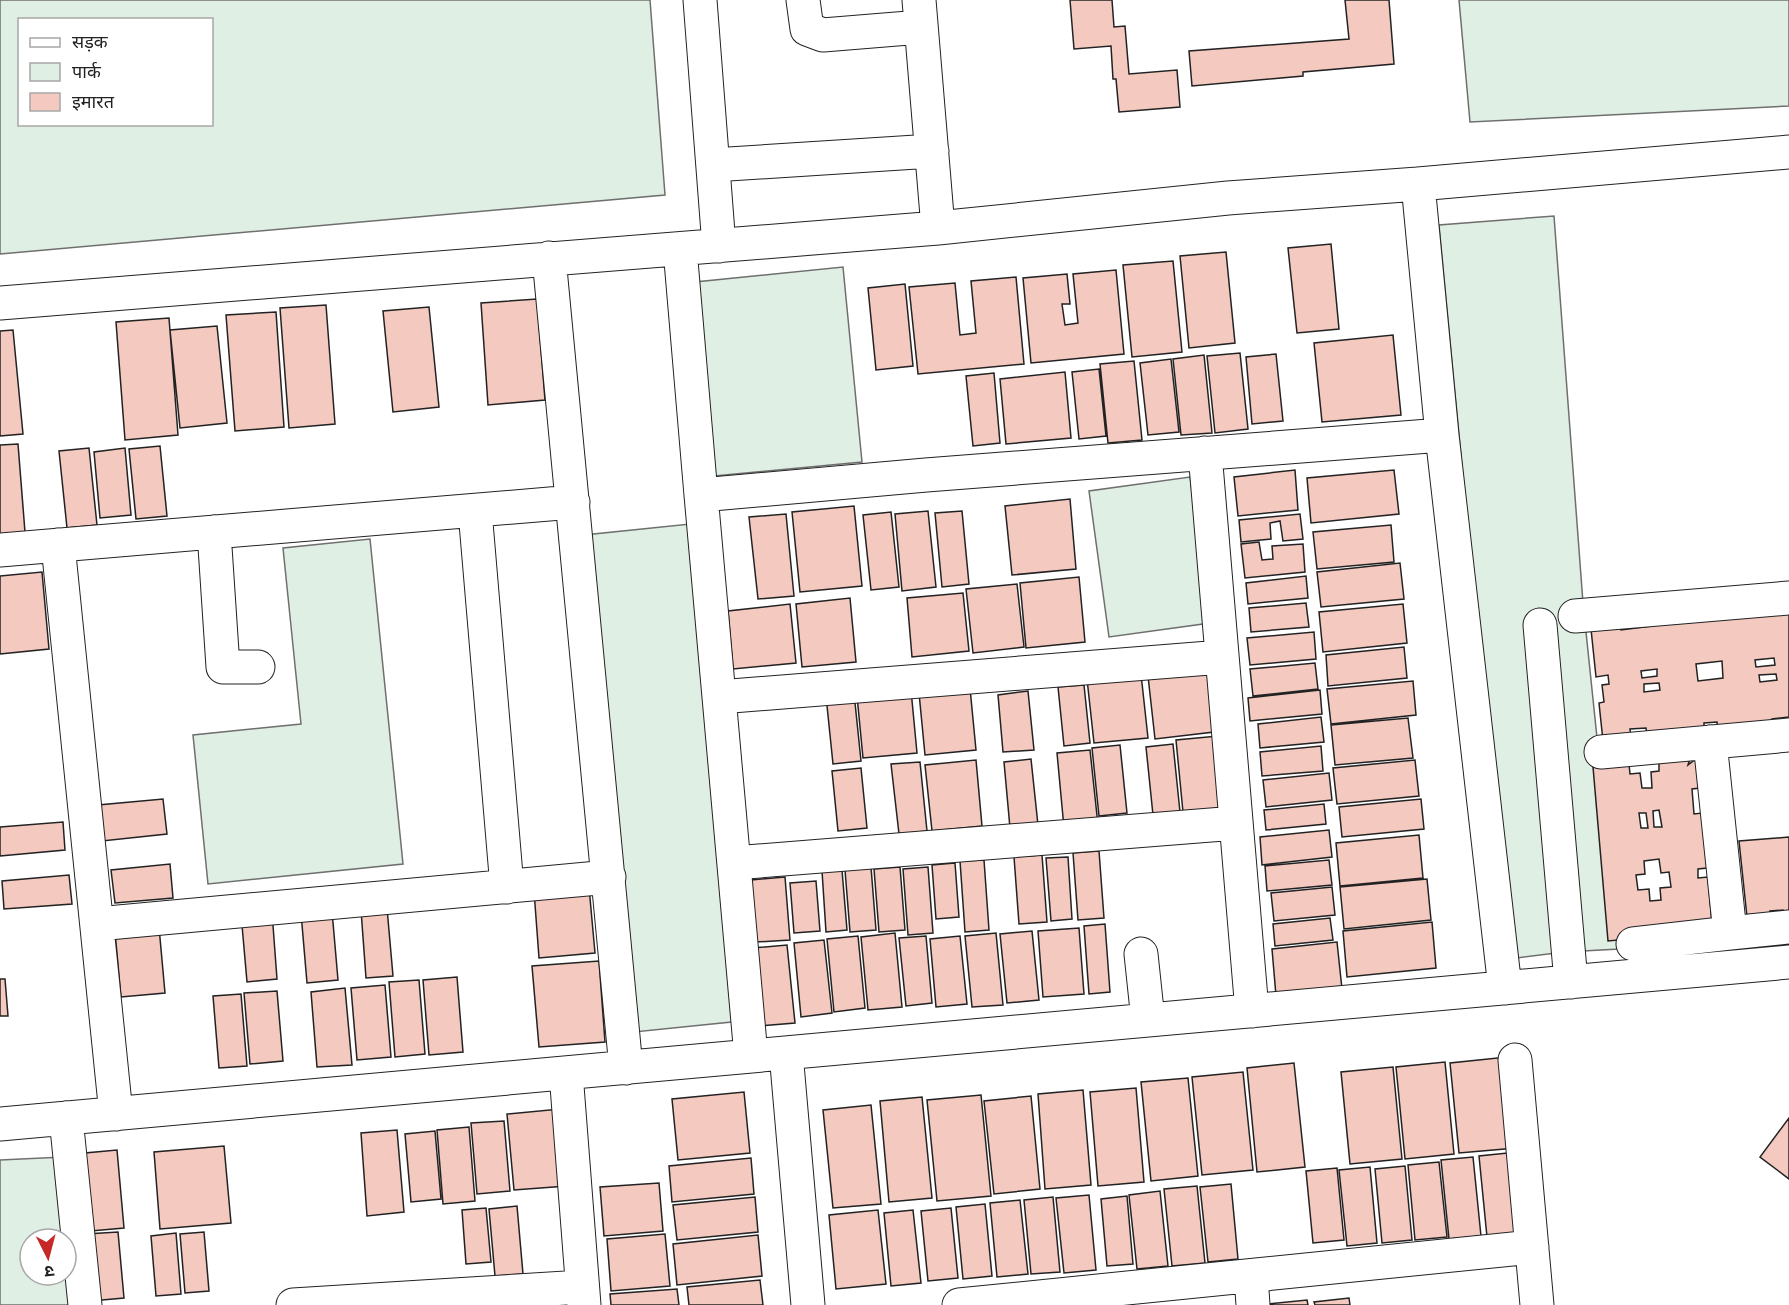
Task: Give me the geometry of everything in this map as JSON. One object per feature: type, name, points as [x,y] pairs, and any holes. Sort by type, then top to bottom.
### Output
[{"type":"street","points":[[700,0],[719,246]]},
{"type":"street","points":[[803,0],[807,29],[823,35],[920,14],[938,228]]},
{"type":"street","points":[[713,165],[932,151]]},
{"type":"street","points":[[0,303],[938,228],[1228,198],[1789,152]]},
{"type":"street","points":[[1418,184],[1442,435],[1505,988]]},
{"type":"street","points":[[680,249],[751,1056]]},
{"type":"street","points":[[549,258],[627,1068]]},
{"type":"street","points":[[700,495],[1442,435]]},
{"type":"street","points":[[1205,453],[1252,1011]]},
{"type":"street","points":[[0,550],[573,502]]},
{"type":"street","points":[[475,511],[507,886]]},
{"type":"street","points":[[214,532],[223,667],[258,667]]},
{"type":"street","points":[[58,545],[116,1114]]},
{"type":"street","points":[[1575,616],[1789,598]]},
{"type":"street","points":[[1540,625],[1571,982]]},
{"type":"street","points":[[719,697],[1222,657]]},
{"type":"street","points":[[1601,752],[1789,735]]},
{"type":"street","points":[[1710,742],[1730,933]]},
{"type":"street","points":[[734,863],[1236,823]]},
{"type":"street","points":[[97,924],[609,877]]},
{"type":"street","points":[[1633,944],[1789,927]]},
{"type":"street","points":[[1141,954],[1148,1020]]},
{"type":"street","points":[[0,1124],[1789,962]]},
{"type":"street","points":[[786,1053],[808,1305]]},
{"type":"street","points":[[1515,1060],[1537,1305]]},
{"type":"street","points":[[293,1305],[583,1296],[566,1073]]},
{"type":"street","points":[[66,1118],[85,1305]]},
{"type":"street","points":[[959,1305],[1252,1290],[1532,1247]]},
{"type":"green space","points":[[0,0],[650,0],[665,195],[0,254]]},
{"type":"green space","points":[[1459,0],[1789,0],[1789,106],[1470,122]]},
{"type":"green space","points":[[1554,216],[1583,603],[1619,949],[1564,952],[1509,959],[1439,225]]},
{"type":"green space","points":[[843,267],[862,462],[714,476],[695,282]]},
{"type":"green space","points":[[1190,477],[1210,623],[1109,637],[1089,491]]},
{"type":"green space","points":[[700,523],[751,1020],[634,1032],[584,535]]},
{"type":"green space","points":[[370,539],[403,864],[208,884],[193,735],[301,724],[283,548]]},
{"type":"green space","points":[[63,1157],[68,1227],[18,1227],[18,1287],[73,1287],[74,1305],[0,1305],[0,1160]]},
{"type":"building","points":[[1070,0],[1112,0],[1114,27],[1125,26],[1129,74],[1177,70],[1180,107],[1119,112],[1116,79],[1113,79],[1111,46],[1074,49]]},
{"type":"building","points":[[1345,0],[1389,0],[1394,64],[1303,72],[1303,76],[1192,86],[1189,51],[1349,39]]},
{"type":"building","points":[[1331,244],[1339,329],[1297,333],[1288,248]]},
{"type":"building","points":[[1226,252],[1235,343],[1189,348],[1180,256]]},
{"type":"building","points":[[1173,261],[1182,352],[1132,357],[1123,265]]},
{"type":"building","points":[[1116,270],[1124,354],[1031,363],[1023,278],[1067,274],[1070,304],[1062,304],[1065,325],[1078,323],[1073,274]]},
{"type":"building","points":[[1016,277],[1024,364],[918,374],[909,287],[955,283],[960,335],[976,333],[971,281]]},
{"type":"building","points":[[905,284],[913,366],[876,370],[868,288]]},
{"type":"building","points":[[537,299],[545,400],[488,405],[481,303]]},
{"type":"building","points":[[326,305],[335,424],[289,428],[280,308]]},
{"type":"building","points":[[429,307],[439,407],[393,412],[383,311]]},
{"type":"building","points":[[276,312],[284,427],[235,431],[226,315]]},
{"type":"building","points":[[169,318],[178,435],[125,440],[116,322]]},
{"type":"building","points":[[217,326],[227,423],[180,428],[170,330]]},
{"type":"building","points":[[13,330],[23,434],[0,436],[0,331]]},
{"type":"building","points":[[1393,335],[1401,415],[1322,422],[1314,343]]},
{"type":"building","points":[[1240,353],[1248,429],[1215,433],[1207,356]]},
{"type":"building","points":[[1276,354],[1283,421],[1252,424],[1246,357]]},
{"type":"building","points":[[1204,355],[1212,433],[1181,435],[1173,359]]},
{"type":"building","points":[[1171,359],[1179,432],[1148,435],[1140,363]]},
{"type":"building","points":[[1134,361],[1142,440],[1108,443],[1100,364]]},
{"type":"building","points":[[1099,369],[1106,436],[1079,439],[1072,372]]},
{"type":"building","points":[[1065,372],[1071,438],[1006,444],[1000,379]]},
{"type":"building","points":[[994,373],[1000,443],[973,446],[966,376]]},
{"type":"building","points":[[18,444],[25,532],[0,534],[0,445]]},
{"type":"building","points":[[160,446],[167,516],[136,519],[129,449]]},
{"type":"building","points":[[89,448],[97,525],[67,528],[59,451]]},
{"type":"building","points":[[125,448],[131,515],[100,518],[94,452]]},
{"type":"building","points":[[1295,470],[1298,510],[1238,516],[1234,477]]},
{"type":"building","points":[[1394,470],[1399,514],[1311,523],[1307,478]]},
{"type":"building","points":[[1070,499],[1076,569],[1012,575],[1005,506]]},
{"type":"building","points":[[854,506],[862,586],[800,592],[792,512]]},
{"type":"building","points":[[928,511],[936,587],[902,591],[895,514]]},
{"type":"building","points":[[962,511],[969,584],[942,587],[935,513]]},
{"type":"building","points":[[891,512],[899,587],[871,590],[863,515]]},
{"type":"building","points":[[786,514],[794,596],[758,599],[749,517]]},
{"type":"building","points":[[1300,514],[1303,539],[1283,541],[1280,521],[1270,523],[1271,539],[1241,542],[1239,520]]},
{"type":"building","points":[[1391,525],[1394,562],[1317,569],[1313,532]]},
{"type":"building","points":[[1259,542],[1262,560],[1273,559],[1272,546],[1303,544],[1305,572],[1245,578],[1241,544]]},
{"type":"building","points":[[1400,563],[1404,599],[1321,607],[1317,572]]},
{"type":"building","points":[[42,572],[49,649],[0,654],[0,576]]},
{"type":"building","points":[[1306,576],[1308,598],[1248,604],[1246,583]]},
{"type":"building","points":[[1079,577],[1085,642],[1026,648],[1020,583]]},
{"type":"building","points":[[1017,584],[1024,647],[973,653],[966,589]]},
{"type":"building","points":[[963,593],[969,651],[912,657],[907,598]]},
{"type":"building","points":[[850,598],[856,662],[802,667],[796,604]]},
{"type":"building","points":[[1306,603],[1309,627],[1251,632],[1249,608]]},
{"type":"building","points":[[790,604],[796,663],[733,669],[728,611]]},
{"type":"building","points":[[1403,604],[1407,643],[1323,652],[1319,612]]},
{"type":"building","points":[[1789,614],[1789,717],[1772,719],[1772,723],[1718,729],[1717,722],[1704,723],[1704,730],[1647,736],[1646,728],[1630,729],[1631,738],[1603,741],[1599,703],[1604,702],[1602,685],[1609,684],[1608,675],[1596,677],[1591,629],[1620,626],[1621,630],[1651,626],[1651,623]],"holes":[[[1774,658],[1775,665],[1756,667],[1755,660]],[[1722,661],[1723,678],[1698,681],[1696,664]],[[1657,669],[1657,676],[1642,678],[1641,671]],[[1776,674],[1777,680],[1760,682],[1759,675]],[[1659,683],[1660,690],[1644,692],[1644,684]]]},
{"type":"building","points":[[1314,632],[1316,659],[1250,665],[1247,638]]},
{"type":"building","points":[[1404,647],[1407,678],[1328,686],[1326,655]]},
{"type":"building","points":[[1315,663],[1318,689],[1253,696],[1250,669]]},
{"type":"building","points":[[1208,670],[1214,732],[1155,739],[1148,676]]},
{"type":"building","points":[[1141,674],[1148,738],[1094,743],[1087,679]]},
{"type":"building","points":[[1413,681],[1416,715],[1331,724],[1327,689]]},
{"type":"building","points":[[1084,685],[1090,743],[1064,746],[1058,687]]},
{"type":"building","points":[[970,688],[976,750],[925,755],[919,693]]},
{"type":"building","points":[[911,690],[917,753],[863,758],[857,696]]},
{"type":"building","points":[[1320,690],[1322,714],[1250,721],[1248,698]]},
{"type":"building","points":[[1028,691],[1034,750],[1003,752],[998,695]]},
{"type":"building","points":[[854,693],[861,761],[833,764],[826,696]]},
{"type":"building","points":[[1321,717],[1324,742],[1260,748],[1258,724]]},
{"type":"building","points":[[1408,718],[1413,758],[1335,765],[1331,725]]},
{"type":"building","points":[[1218,736],[1225,808],[1183,812],[1176,740]]},
{"type":"building","points":[[1173,744],[1180,812],[1153,815],[1146,747]]},
{"type":"building","points":[[1120,745],[1127,813],[1099,816],[1092,748]]},
{"type":"building","points":[[1321,746],[1323,771],[1262,776],[1260,752]]},
{"type":"building","points":[[1090,750],[1098,825],[1064,828],[1057,753]]},
{"type":"building","points":[[1691,755],[1688,765],[1697,758],[1700,788],[1692,789],[1694,814],[1702,813],[1707,868],[1698,869],[1698,878],[1708,877],[1712,924],[1649,937],[1608,941],[1593,767],[1629,764],[1630,774],[1640,773],[1642,788],[1652,788],[1651,772],[1659,771],[1659,762]],"holes":[[[1659,810],[1662,827],[1654,827],[1653,811]],[[1639,813],[1646,813],[1648,828],[1641,828]],[[1659,859],[1661,873],[1669,872],[1671,887],[1660,888],[1661,900],[1650,901],[1649,889],[1638,890],[1636,875],[1645,874],[1644,861]]]},
{"type":"building","points":[[1031,759],[1038,825],[1010,828],[1004,762]]},
{"type":"building","points":[[976,760],[982,826],[932,831],[925,765]]},
{"type":"building","points":[[1415,760],[1419,796],[1337,804],[1333,768]]},
{"type":"building","points":[[920,762],[927,831],[899,834],[891,764]]},
{"type":"building","points":[[861,768],[867,828],[838,831],[832,771]]},
{"type":"building","points":[[1329,773],[1332,800],[1266,807],[1263,780]]},
{"type":"building","points":[[163,799],[167,834],[102,841],[98,805]]},
{"type":"building","points":[[1421,799],[1424,829],[1342,837],[1339,807]]},
{"type":"building","points":[[1324,804],[1326,824],[1266,830],[1264,810]]},
{"type":"building","points":[[63,822],[65,850],[0,856],[0,827]]},
{"type":"building","points":[[1329,830],[1332,857],[1262,865],[1260,837]]},
{"type":"building","points":[[1419,835],[1423,878],[1340,886],[1336,843]]},
{"type":"building","points":[[1789,837],[1789,913],[1783,914],[1783,910],[1770,911],[1770,915],[1747,917],[1739,841]]},
{"type":"building","points":[[1099,851],[1104,918],[1078,920],[1073,853]]},
{"type":"building","points":[[1042,855],[1047,922],[1019,924],[1014,857]]},
{"type":"building","points":[[1068,857],[1072,919],[1051,921],[1046,858]]},
{"type":"building","points":[[984,860],[989,930],[965,932],[960,861]]},
{"type":"building","points":[[1329,860],[1332,885],[1267,891],[1265,866]]},
{"type":"building","points":[[955,863],[959,917],[936,919],[932,865]]},
{"type":"building","points":[[170,864],[173,898],[115,903],[111,870]]},
{"type":"building","points":[[871,867],[876,930],[850,932],[845,870]]},
{"type":"building","points":[[900,867],[905,930],[879,932],[874,869]]},
{"type":"building","points":[[928,867],[933,933],[908,935],[903,869]]},
{"type":"building","points":[[842,870],[847,930],[826,932],[822,871]]},
{"type":"building","points":[[69,875],[72,904],[4,909],[2,881]]},
{"type":"building","points":[[785,877],[790,940],[756,942],[751,880]]},
{"type":"building","points":[[1427,879],[1431,920],[1344,929],[1340,887]]},
{"type":"building","points":[[816,881],[820,931],[794,933],[790,883]]},
{"type":"building","points":[[589,887],[595,953],[539,958],[534,891]]},
{"type":"building","points":[[1332,887],[1335,915],[1274,921],[1271,893]]},
{"type":"building","points":[[387,908],[393,976],[366,978],[361,910]]},
{"type":"building","points":[[332,911],[338,980],[307,983],[301,913]]},
{"type":"building","points":[[272,912],[277,979],[247,982],[241,914]]},
{"type":"building","points":[[1330,918],[1333,940],[1275,946],[1273,924]]},
{"type":"building","points":[[1432,922],[1436,968],[1347,977],[1343,931]]},
{"type":"building","points":[[1105,924],[1110,992],[1089,994],[1084,926]]},
{"type":"building","points":[[159,927],[165,993],[121,997],[115,932]]},
{"type":"building","points":[[1079,928],[1084,994],[1043,997],[1038,931]]},
{"type":"building","points":[[1032,931],[1039,1000],[1007,1003],[1000,934]]},
{"type":"building","points":[[895,933],[902,1007],[868,1010],[861,937]]},
{"type":"building","points":[[996,933],[1003,1005],[972,1007],[965,936]]},
{"type":"building","points":[[858,936],[865,1008],[834,1012],[827,939]]},
{"type":"building","points":[[926,936],[932,1003],[906,1006],[899,938]]},
{"type":"building","points":[[960,936],[967,1004],[936,1007],[930,939]]},
{"type":"building","points":[[824,940],[832,1013],[801,1017],[794,943]]},
{"type":"building","points":[[1337,942],[1342,989],[1276,996],[1272,949]]},
{"type":"building","points":[[787,945],[795,1023],[760,1026],[752,948]]},
{"type":"building","points":[[599,961],[605,1042],[539,1047],[532,966]]},
{"type":"building","points":[[457,977],[463,1052],[429,1055],[423,980]]},
{"type":"building","points":[[0,979],[5,979],[8,1016],[0,1016]]},
{"type":"building","points":[[419,980],[425,1054],[395,1057],[389,982]]},
{"type":"building","points":[[385,985],[391,1057],[357,1060],[351,988]]},
{"type":"building","points":[[345,988],[352,1065],[317,1067],[311,992]]},
{"type":"building","points":[[277,991],[283,1061],[250,1064],[244,993]]},
{"type":"building","points":[[241,994],[247,1066],[219,1068],[213,996]]},
{"type":"building","points":[[1507,1057],[1516,1148],[1459,1153],[1450,1063]]},
{"type":"building","points":[[1445,1062],[1454,1154],[1405,1159],[1396,1067]]},
{"type":"building","points":[[1294,1063],[1305,1167],[1257,1172],[1247,1068]]},
{"type":"building","points":[[1393,1067],[1402,1159],[1350,1164],[1341,1072]]},
{"type":"building","points":[[1243,1072],[1253,1170],[1202,1175],[1192,1077]]},
{"type":"building","points":[[1188,1078],[1198,1176],[1151,1181],[1141,1082]]},
{"type":"building","points":[[1136,1088],[1144,1182],[1098,1186],[1090,1092]]},
{"type":"building","points":[[1083,1090],[1091,1185],[1045,1189],[1038,1094]]},
{"type":"building","points":[[744,1092],[750,1153],[678,1160],[672,1099]]},
{"type":"building","points":[[981,1095],[991,1196],[937,1201],[927,1100]]},
{"type":"building","points":[[1031,1096],[1040,1189],[994,1194],[984,1101]]},
{"type":"building","points":[[922,1097],[932,1198],[889,1202],[880,1101]]},
{"type":"building","points":[[871,1105],[881,1204],[833,1208],[823,1110]]},
{"type":"building","points":[[560,1109],[567,1186],[514,1190],[507,1114]]},
{"type":"building","points":[[1789,1118],[1789,1179],[1760,1157]]},
{"type":"building","points":[[504,1121],[510,1191],[477,1194],[471,1123]]},
{"type":"building","points":[[469,1127],[475,1201],[443,1204],[437,1130]]},
{"type":"building","points":[[397,1130],[404,1212],[367,1216],[361,1133]]},
{"type":"building","points":[[435,1131],[441,1199],[411,1202],[405,1134]]},
{"type":"building","points":[[224,1146],[231,1223],[160,1229],[154,1152]]},
{"type":"building","points":[[117,1150],[124,1228],[91,1231],[85,1153]]},
{"type":"building","points":[[1517,1152],[1525,1234],[1487,1237],[1479,1156]]},
{"type":"building","points":[[1473,1157],[1481,1236],[1449,1239],[1441,1160]]},
{"type":"building","points":[[751,1158],[754,1194],[672,1202],[669,1166]]},
{"type":"building","points":[[1439,1162],[1447,1237],[1415,1240],[1408,1165]]},
{"type":"building","points":[[1405,1166],[1412,1240],[1382,1243],[1375,1169]]},
{"type":"building","points":[[1370,1167],[1377,1243],[1347,1246],[1339,1170]]},
{"type":"building","points":[[1337,1168],[1344,1240],[1313,1243],[1306,1171]]},
{"type":"building","points":[[659,1183],[663,1231],[604,1236],[600,1187]]},
{"type":"building","points":[[1231,1184],[1238,1259],[1208,1262],[1200,1187]]},
{"type":"building","points":[[1197,1186],[1205,1263],[1172,1266],[1164,1189]]},
{"type":"building","points":[[1160,1191],[1168,1266],[1137,1269],[1129,1195]]},
{"type":"building","points":[[1089,1195],[1096,1270],[1064,1273],[1056,1198]]},
{"type":"building","points":[[1127,1196],[1133,1264],[1107,1266],[1101,1199]]},
{"type":"building","points":[[755,1197],[758,1232],[677,1240],[673,1205]]},
{"type":"building","points":[[1053,1197],[1060,1272],[1031,1274],[1024,1200]]},
{"type":"building","points":[[1020,1200],[1028,1274],[997,1277],[990,1203]]},
{"type":"building","points":[[985,1204],[992,1276],[963,1279],[956,1207]]},
{"type":"building","points":[[517,1206],[523,1274],[495,1276],[489,1209]]},
{"type":"building","points":[[486,1208],[491,1262],[466,1264],[462,1210]]},
{"type":"building","points":[[951,1208],[958,1278],[928,1281],[921,1211]]},
{"type":"building","points":[[878,1210],[886,1284],[836,1289],[829,1215]]},
{"type":"building","points":[[913,1210],[921,1283],[891,1286],[884,1213]]},
{"type":"building","points":[[118,1232],[124,1298],[91,1301],[86,1234]]},
{"type":"building","points":[[204,1232],[209,1291],[185,1293],[180,1234]]},
{"type":"building","points":[[176,1233],[181,1294],[156,1296],[151,1236]]},
{"type":"building","points":[[665,1234],[670,1286],[611,1291],[607,1239]]},
{"type":"building","points":[[758,1235],[762,1276],[677,1285],[673,1244]]},
{"type":"building","points":[[760,1280],[763,1305],[689,1305],[687,1287]]},
{"type":"building","points":[[677,1289],[679,1305],[611,1305],[610,1294]]},
{"type":"building","points":[[1349,1298],[1350,1305],[1315,1305],[1314,1302]]},
{"type":"building","points":[[1307,1300],[1308,1305],[1267,1305],[1267,1304]]}]
